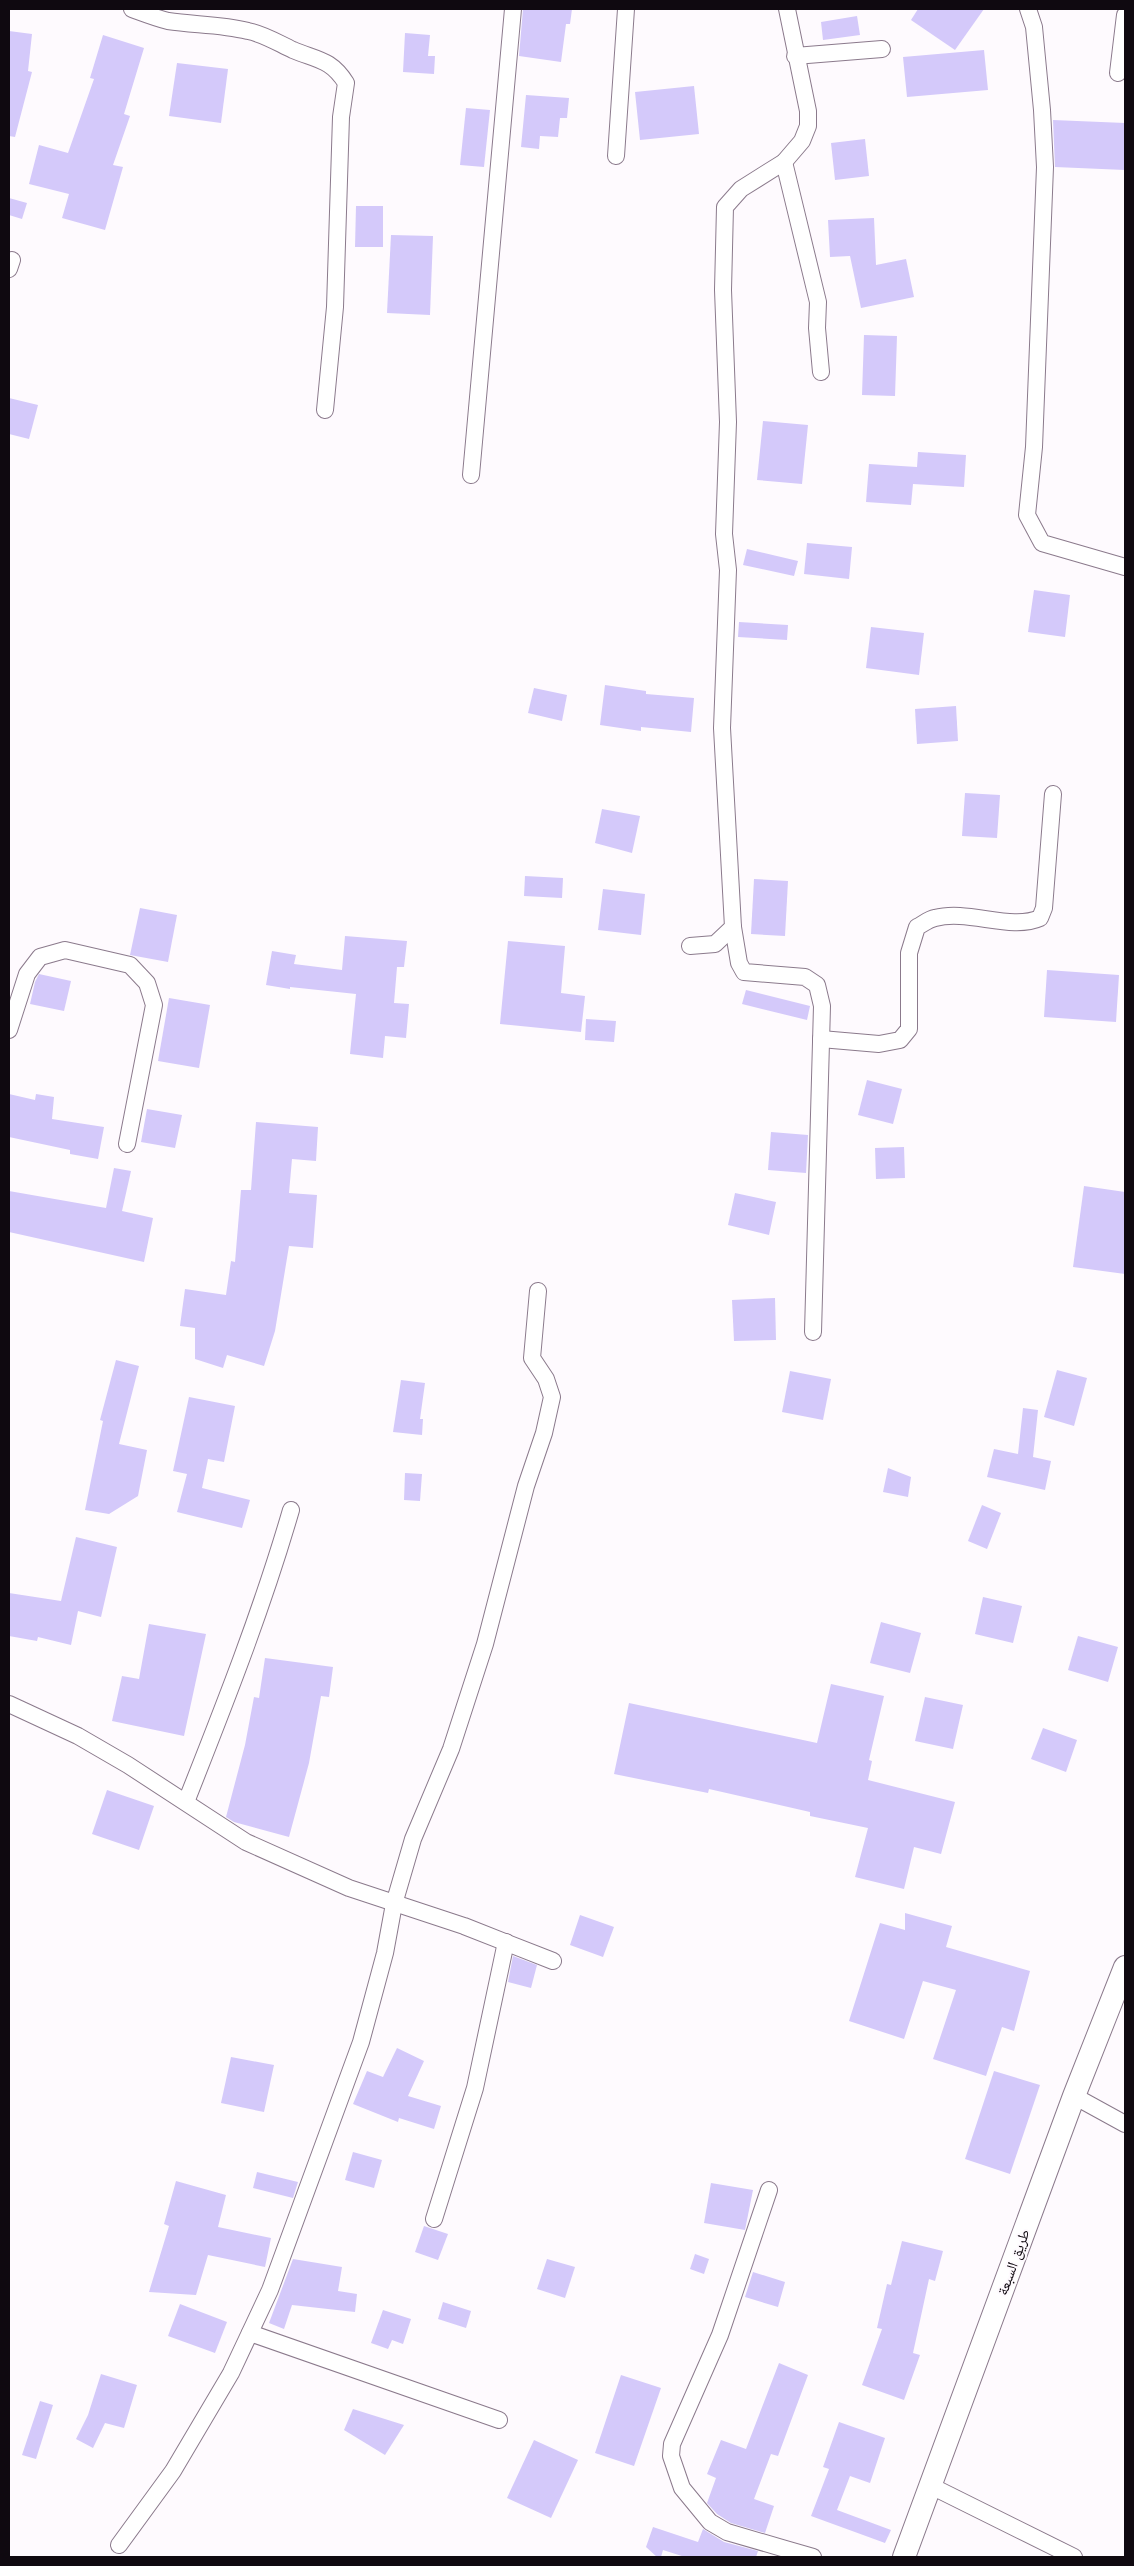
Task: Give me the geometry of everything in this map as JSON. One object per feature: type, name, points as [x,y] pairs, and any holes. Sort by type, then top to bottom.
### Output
[{"type":"street","points":[[132,9],[168,20],[214,24],[265,36],[293,50],[321,58],[338,70],[346,83],[342,117],[335,307],[325,410]]},
{"type":"street","points":[[471,475],[513,9]]},
{"type":"street","points":[[616,156],[626,9]]},
{"type":"street","points":[[787,9],[795,56],[808,111],[808,126],[802,141],[784,162],[741,189],[725,207],[723,290],[728,422],[724,534],[728,570],[722,728],[733,927],[739,963],[744,972],[805,977],[817,985],[822,1006],[813,1332]]},
{"type":"street","points":[[1028,9],[1034,26],[1042,110],[1044,168],[1034,447],[1027,515],[1042,543],[1125,566]]},
{"type":"street","points":[[1118,73],[1125,15]]},
{"type":"street","points":[[795,56],[882,49]]},
{"type":"street","points":[[784,162],[818,302],[817,328],[822,372]]},
{"type":"street","points":[[821,1039],[879,1044],[900,1040],[909,1029],[908,953],[917,927],[935,918],[970,916],[1029,922],[1040,918],[1044,908],[1054,794]]},
{"type":"street","points":[[690,946],[715,944],[733,927]]},
{"type":"street","points":[[9,1030],[27,974],[40,957],[65,950],[130,965],[147,982],[154,1005],[127,1144]]},
{"type":"street","points":[[118,2545],[173,2471],[231,2373],[250,2334],[270,2290],[309,2178],[361,2042],[385,1952],[394,1904],[413,1838],[451,1749],[484,1644],[512,1534],[548,1415],[552,1397],[546,1379],[532,1358],[538,1291]]},
{"type":"street","points":[[186,1802],[249,1642],[270,1581],[291,1510]]},
{"type":"street","points":[[9,1704],[78,1736],[186,1802],[246,1842],[349,1888],[464,1926],[552,1960]]},
{"type":"street","points":[[434,2219],[474,2088],[506,1942]]},
{"type":"street","name":"طريق السبعة","points":[[904,2557],[1074,2096],[1125,1968]]},
{"type":"street","points":[[1074,2096],[1125,2124]]},
{"type":"street","points":[[769,2190],[720,2335],[672,2444],[671,2456],[682,2488],[710,2522],[727,2532],[813,2557]]},
{"type":"street","points":[[250,2334],[499,2420]]},
{"type":"street","points":[[931,2486],[1074,2557]]},
{"type":"building","points":[[523,9],[572,9],[570,24],[566,24],[561,62],[519,56]]},
{"type":"building","points":[[918,9],[984,9],[955,50],[911,20]]},
{"type":"building","points":[[857,16],[860,35],[823,40],[821,22]]},
{"type":"building","points":[[9,31],[32,34],[28,71],[32,72],[15,137],[9,136]]},
{"type":"building","points":[[405,33],[430,35],[428,56],[435,56],[434,74],[403,72]]},
{"type":"building","points":[[103,35],[144,48],[124,114],[130,116],[113,165],[123,167],[105,230],[62,218],[69,194],[29,184],[39,145],[68,153],[94,79],[90,78]]},
{"type":"building","points":[[984,50],[988,90],[907,97],[903,57]]},
{"type":"building","points":[[177,63],[228,69],[221,123],[169,116]]},
{"type":"building","points":[[694,86],[699,134],[640,140],[635,92]]},
{"type":"building","points":[[526,95],[569,98],[567,118],[560,118],[558,137],[540,136],[539,149],[521,147]]},
{"type":"building","points":[[466,108],[490,110],[484,167],[460,165]]},
{"type":"building","points":[[1053,120],[1125,123],[1125,170],[1055,167]]},
{"type":"building","points":[[865,139],[869,176],[835,180],[831,143]]},
{"type":"building","points":[[9,198],[27,203],[22,219],[9,215]]},
{"type":"building","points":[[356,206],[383,206],[383,247],[355,247]]},
{"type":"building","points":[[874,218],[876,265],[906,259],[914,297],[861,308],[850,256],[830,257],[828,220]]},
{"type":"building","points":[[391,235],[433,236],[430,315],[387,313]]},
{"type":"building","points":[[864,335],[897,336],[895,396],[862,395]]},
{"type":"building","points":[[9,398],[38,405],[29,439],[9,434]]},
{"type":"building","points":[[763,421],[808,425],[802,484],[757,480]]},
{"type":"building","points":[[918,452],[966,455],[964,487],[913,484],[911,505],[866,502],[869,464],[917,467]]},
{"type":"building","points":[[807,543],[852,547],[849,579],[804,574]]},
{"type":"building","points":[[747,549],[798,561],[794,576],[743,565]]},
{"type":"building","points":[[1034,590],[1070,595],[1065,637],[1028,632]]},
{"type":"building","points":[[739,622],[788,625],[787,640],[738,637]]},
{"type":"building","points":[[871,627],[924,633],[919,675],[866,668]]},
{"type":"building","points":[[605,685],[646,691],[646,694],[694,698],[691,732],[641,727],[641,731],[600,725]]},
{"type":"building","points":[[534,688],[567,695],[562,721],[528,713]]},
{"type":"building","points":[[956,706],[958,741],[917,744],[915,709]]},
{"type":"building","points":[[965,793],[1000,795],[997,838],[962,836]]},
{"type":"building","points":[[602,809],[640,816],[632,853],[595,843]]},
{"type":"building","points":[[525,876],[563,878],[562,898],[524,896]]},
{"type":"building","points":[[754,879],[788,881],[785,936],[751,934]]},
{"type":"building","points":[[603,889],[645,894],[641,935],[598,930]]},
{"type":"building","points":[[140,908],[177,915],[168,962],[130,955]]},
{"type":"building","points":[[345,936],[407,941],[404,967],[397,967],[394,1003],[409,1004],[406,1038],[385,1036],[383,1058],[350,1054],[356,994],[290,987],[290,989],[266,985],[272,951],[296,955],[294,964],[342,970]]},
{"type":"building","points":[[508,941],[565,946],[561,993],[585,996],[581,1032],[500,1024]]},
{"type":"building","points":[[1047,970],[1119,975],[1116,1022],[1044,1017]]},
{"type":"building","points":[[39,974],[71,981],[64,1011],[30,1004],[35,982]]},
{"type":"building","points":[[746,990],[810,1006],[807,1020],[742,1004]]},
{"type":"building","points":[[169,998],[210,1005],[199,1068],[158,1061]]},
{"type":"building","points":[[586,1019],[616,1021],[614,1042],[585,1040]]},
{"type":"building","points":[[867,1080],[902,1089],[893,1124],[858,1115]]},
{"type":"building","points":[[9,1094],[35,1100],[36,1094],[54,1097],[52,1119],[104,1127],[98,1159],[70,1154],[70,1150],[9,1137]]},
{"type":"building","points":[[147,1109],[182,1115],[175,1148],[141,1142]]},
{"type":"building","points":[[256,1122],[318,1127],[316,1161],[292,1159],[289,1193],[317,1195],[313,1248],[289,1246],[275,1331],[264,1366],[227,1355],[223,1368],[195,1359],[195,1328],[180,1326],[185,1289],[226,1295],[231,1261],[235,1262],[241,1190],[251,1190]]},
{"type":"building","points":[[771,1132],[808,1135],[806,1173],[768,1170]]},
{"type":"building","points":[[904,1147],[905,1178],[876,1179],[875,1148]]},
{"type":"building","points":[[114,1168],[131,1171],[122,1211],[153,1218],[144,1262],[9,1232],[9,1191],[106,1208]]},
{"type":"building","points":[[1084,1186],[1125,1192],[1125,1274],[1073,1267]]},
{"type":"building","points":[[735,1193],[776,1202],[769,1235],[728,1225]]},
{"type":"building","points":[[775,1298],[776,1340],[734,1341],[732,1300]]},
{"type":"building","points":[[116,1360],[139,1366],[119,1444],[147,1450],[138,1496],[109,1514],[85,1510],[103,1421],[100,1420]]},
{"type":"building","points":[[1057,1370],[1087,1378],[1074,1426],[1044,1417]]},
{"type":"building","points":[[790,1371],[831,1379],[823,1420],[782,1412]]},
{"type":"building","points":[[401,1380],[425,1383],[420,1419],[423,1419],[422,1435],[393,1432]]},
{"type":"building","points":[[189,1397],[235,1406],[224,1462],[208,1459],[202,1488],[250,1500],[242,1528],[177,1512],[187,1474],[173,1471]]},
{"type":"building","points":[[1023,1408],[1038,1410],[1033,1457],[1051,1461],[1045,1490],[987,1477],[994,1449],[1018,1454]]},
{"type":"building","points":[[888,1468],[911,1477],[908,1497],[883,1492]]},
{"type":"building","points":[[405,1473],[422,1474],[420,1501],[404,1500]]},
{"type":"building","points":[[982,1505],[1001,1513],[987,1549],[968,1541]]},
{"type":"building","points":[[76,1537],[117,1547],[101,1617],[78,1611],[71,1645],[38,1637],[37,1641],[9,1636],[9,1593],[61,1601]]},
{"type":"building","points":[[983,1597],[1022,1606],[1013,1643],[975,1634]]},
{"type":"building","points":[[881,1622],[921,1633],[910,1673],[870,1663]]},
{"type":"building","points":[[149,1624],[206,1634],[184,1736],[112,1721],[122,1676],[139,1679]]},
{"type":"building","points":[[1078,1636],[1118,1647],[1108,1682],[1068,1670]]},
{"type":"building","points":[[265,1658],[333,1667],[329,1697],[321,1696],[309,1763],[289,1837],[234,1822],[226,1817],[245,1745],[254,1697],[259,1698]]},
{"type":"building","points":[[831,1684],[884,1696],[869,1760],[872,1761],[868,1780],[955,1802],[941,1854],[914,1847],[904,1889],[855,1877],[868,1828],[810,1816],[810,1812],[709,1789],[708,1793],[614,1774],[629,1703],[817,1743]]},
{"type":"building","points":[[925,1697],[963,1705],[953,1749],[915,1741]]},
{"type":"building","points":[[1043,1728],[1077,1740],[1066,1772],[1031,1759]]},
{"type":"building","points":[[107,1790],[154,1806],[139,1850],[92,1834]]},
{"type":"building","points":[[905,1913],[952,1926],[946,1947],[1030,1971],[1014,2031],[1002,2027],[986,2076],[933,2059],[956,1990],[923,1981],[904,2039],[849,2021],[880,1923],[905,1930]]},
{"type":"building","points":[[580,1915],[614,1927],[603,1957],[570,1945]]},
{"type":"building","points":[[513,1956],[537,1965],[531,1988],[508,1982]]},
{"type":"building","points":[[397,2048],[424,2061],[408,2096],[441,2106],[434,2129],[399,2118],[398,2122],[353,2104],[367,2071],[383,2077]]},
{"type":"building","points":[[231,2057],[274,2065],[264,2112],[221,2103]]},
{"type":"building","points":[[994,2071],[1040,2085],[1010,2174],[965,2159]]},
{"type":"building","points":[[353,2152],[382,2160],[374,2188],[345,2180]]},
{"type":"building","points":[[257,2172],[298,2182],[293,2198],[253,2188]]},
{"type":"building","points":[[176,2181],[226,2195],[218,2227],[271,2238],[265,2267],[208,2255],[196,2295],[149,2292],[169,2226],[164,2224]]},
{"type":"building","points":[[711,2183],[753,2190],[745,2230],[704,2223]]},
{"type":"building","points":[[424,2226],[448,2234],[438,2260],[415,2252]]},
{"type":"building","points":[[902,2241],[943,2251],[935,2281],[929,2279],[913,2353],[920,2355],[904,2400],[862,2385],[882,2329],[877,2328],[887,2284],[891,2285]]},
{"type":"building","points":[[695,2254],[709,2259],[704,2274],[690,2269]]},
{"type":"building","points":[[293,2259],[342,2267],[338,2291],[357,2294],[355,2312],[292,2305],[284,2329],[269,2323]]},
{"type":"building","points":[[547,2259],[575,2267],[565,2298],[537,2289]]},
{"type":"building","points":[[753,2272],[785,2282],[778,2307],[745,2297]]},
{"type":"building","points":[[443,2302],[471,2311],[466,2328],[438,2319]]},
{"type":"building","points":[[180,2304],[227,2322],[215,2353],[168,2336]]},
{"type":"building","points":[[383,2310],[411,2319],[403,2344],[392,2340],[388,2349],[371,2343]]},
{"type":"building","points":[[779,2363],[808,2375],[778,2456],[771,2454],[754,2499],[774,2506],[765,2533],[731,2523],[717,2514],[707,2503],[716,2478],[707,2474],[721,2440],[746,2449]]},
{"type":"building","points":[[101,2374],[137,2385],[124,2428],[105,2423],[93,2448],[76,2439],[88,2415]]},
{"type":"building","points":[[621,2375],[661,2388],[634,2466],[595,2453]]},
{"type":"building","points":[[40,2401],[53,2405],[36,2459],[22,2455]]},
{"type":"building","points":[[353,2409],[404,2425],[385,2455],[344,2430]]},
{"type":"building","points":[[839,2422],[885,2438],[870,2483],[850,2476],[837,2510],[891,2530],[885,2543],[811,2516],[829,2469],[823,2467]]},
{"type":"building","points":[[534,2440],[578,2460],[551,2518],[507,2498]]},
{"type":"building","points":[[653,2527],[698,2542],[703,2529],[724,2542],[758,2551],[756,2557],[685,2557],[663,2550],[661,2557],[657,2557],[646,2547]]}]
